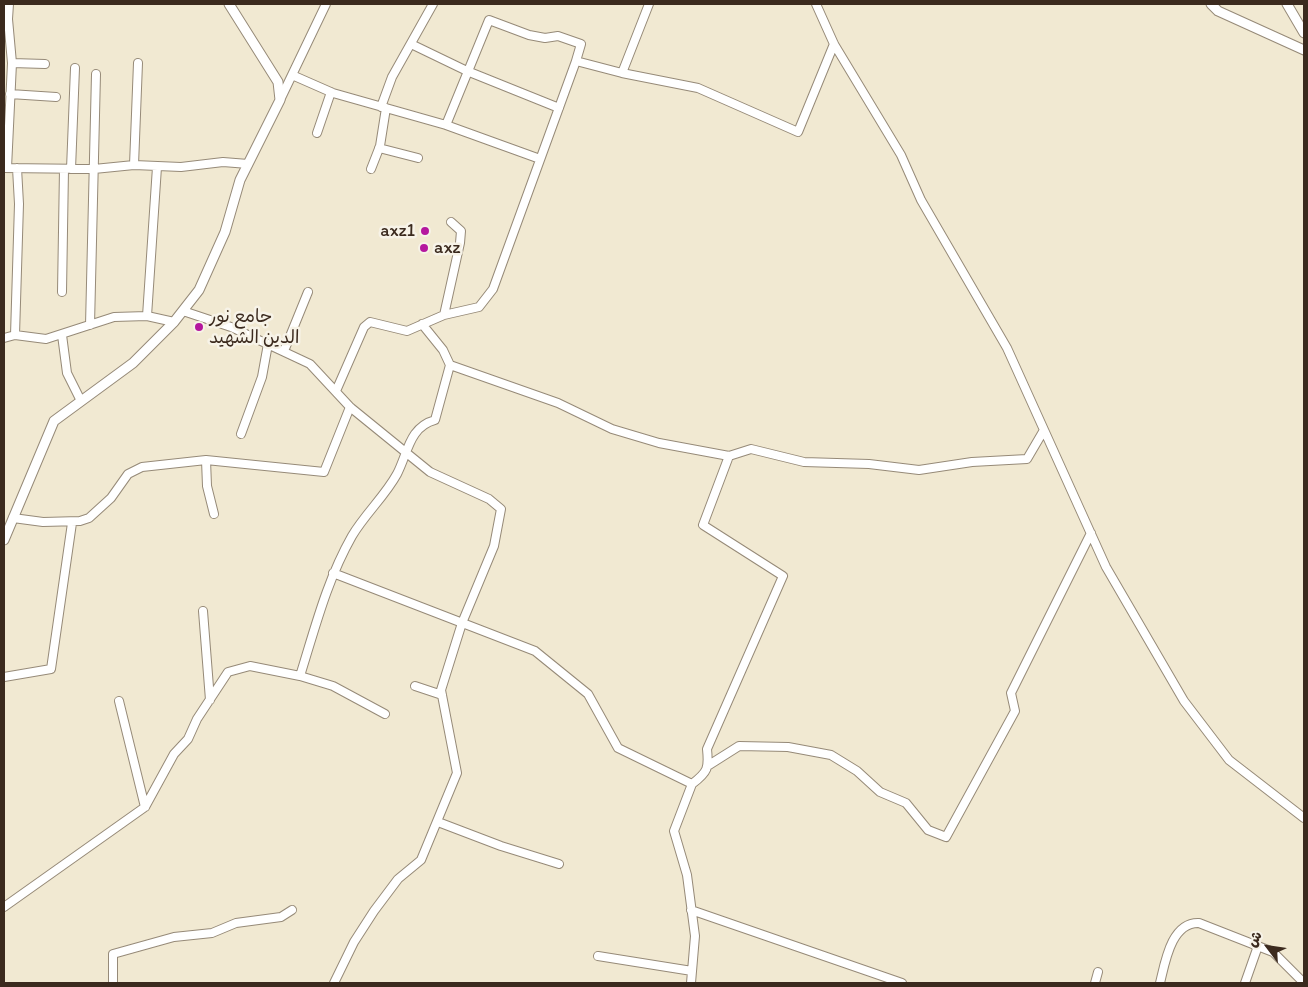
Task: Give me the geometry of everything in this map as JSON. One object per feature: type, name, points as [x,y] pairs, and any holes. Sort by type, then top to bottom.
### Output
[{"type":"street","points":[[9,4],[6,19],[12,63],[10,94],[7,107],[5,168],[94,170],[134,165],[203,165],[223,162],[248,164]]},
{"type":"street","points":[[229,4],[278,82],[280,100]]},
{"type":"street","points":[[4,540],[54,421],[133,363],[174,322],[199,290],[225,232],[240,180],[326,4]]},
{"type":"street","points":[[371,169],[379,148],[384,108],[392,77],[433,4]]},
{"type":"street","points":[[622,73],[650,4]]},
{"type":"street","points":[[816,4],[834,44],[901,155],[921,200],[1007,348],[1106,566],[1184,701],[1229,760],[1304,818]]},
{"type":"street","points":[[1211,4],[1218,11],[1304,50]]},
{"type":"street","points":[[1287,4],[1304,33]]},
{"type":"street","points":[[336,391],[364,327],[370,322],[407,331],[444,316],[479,307],[493,288],[581,44],[558,36],[545,38],[529,35],[489,20],[446,125]]},
{"type":"street","points":[[410,44],[467,71],[559,108]]},
{"type":"street","points":[[576,61],[709,92],[756,115],[798,132],[834,44]]},
{"type":"street","points":[[12,63],[45,64]]},
{"type":"street","points":[[134,165],[138,63]]},
{"type":"street","points":[[62,292],[68,169],[76,68]]},
{"type":"street","points":[[90,325],[96,74]]},
{"type":"street","points":[[292,74],[331,92],[446,125],[540,159]]},
{"type":"street","points":[[317,133],[331,92]]},
{"type":"street","points":[[10,94],[56,97]]},
{"type":"street","points":[[379,148],[418,158]]},
{"type":"street","points":[[147,316],[157,166]]},
{"type":"street","points":[[15,335],[19,204],[17,168]]},
{"type":"street","points":[[444,316],[461,231],[451,222]]},
{"type":"street","points":[[284,351],[308,292]]},
{"type":"street","points":[[183,311],[231,327],[310,364],[350,407],[430,472],[489,498],[501,509],[494,546],[462,623],[441,690],[457,773],[421,860],[398,879],[374,911],[354,942],[334,983]]},
{"type":"street","points":[[4,338],[15,335],[46,339],[114,316],[147,316],[174,322]]},
{"type":"street","points":[[300,676],[332,572],[354,534],[397,475],[414,433],[424,423],[435,420],[450,365],[443,350],[422,324]]},
{"type":"street","points":[[62,334],[67,373],[81,401]]},
{"type":"street","points":[[242,434],[262,377],[268,344]]},
{"type":"street","points":[[450,365],[558,403],[612,429],[659,443],[729,456],[751,449],[804,462],[869,464],[919,470],[972,462],[1027,459],[1044,430]]},
{"type":"street","points":[[13,518],[72,523],[89,518],[111,498],[128,474],[135,469],[206,460],[324,472],[350,407]]},
{"type":"street","points":[[709,765],[707,749],[782,576],[703,525],[729,456]]},
{"type":"street","points":[[206,460],[207,486],[214,514]]},
{"type":"street","points":[[4,677],[51,669],[72,523]]},
{"type":"street","points":[[691,983],[695,936],[687,875],[674,831],[692,784],[703,776],[709,765],[739,746],[788,747],[831,755],[857,772],[880,792],[906,803],[928,830],[946,837],[1016,711],[1011,693],[1091,533]]},
{"type":"street","points":[[332,572],[535,651],[588,694],[618,748],[692,784]]},
{"type":"street","points":[[204,611],[210,700]]},
{"type":"street","points":[[4,907],[145,808],[174,754],[188,739],[228,672],[250,666],[300,676],[333,686],[385,714]]},
{"type":"street","points":[[415,686],[442,695]]},
{"type":"street","points":[[119,701],[145,808]]},
{"type":"street","points":[[438,822],[501,846],[559,864]]},
{"type":"street","points":[[113,983],[113,954],[174,937],[212,934],[236,923],[281,917],[292,910]]},
{"type":"street","points":[[691,910],[902,983]]},
{"type":"street","points":[[1160,983],[1172,942],[1179,933],[1193,923],[1199,923],[1273,952],[1304,983]]},
{"type":"street","points":[[1245,983],[1258,946]]},
{"type":"street","points":[[598,956],[692,971]]},
{"type":"street","points":[[1094,983],[1098,972]]},
{"type":"place","name":"axz1","points":[[425,231]]},
{"type":"place","name":"axz","points":[[424,248]]},
{"type":"place","name":"جامع نور الدين الشهيد","points":[[199,327]]}]
